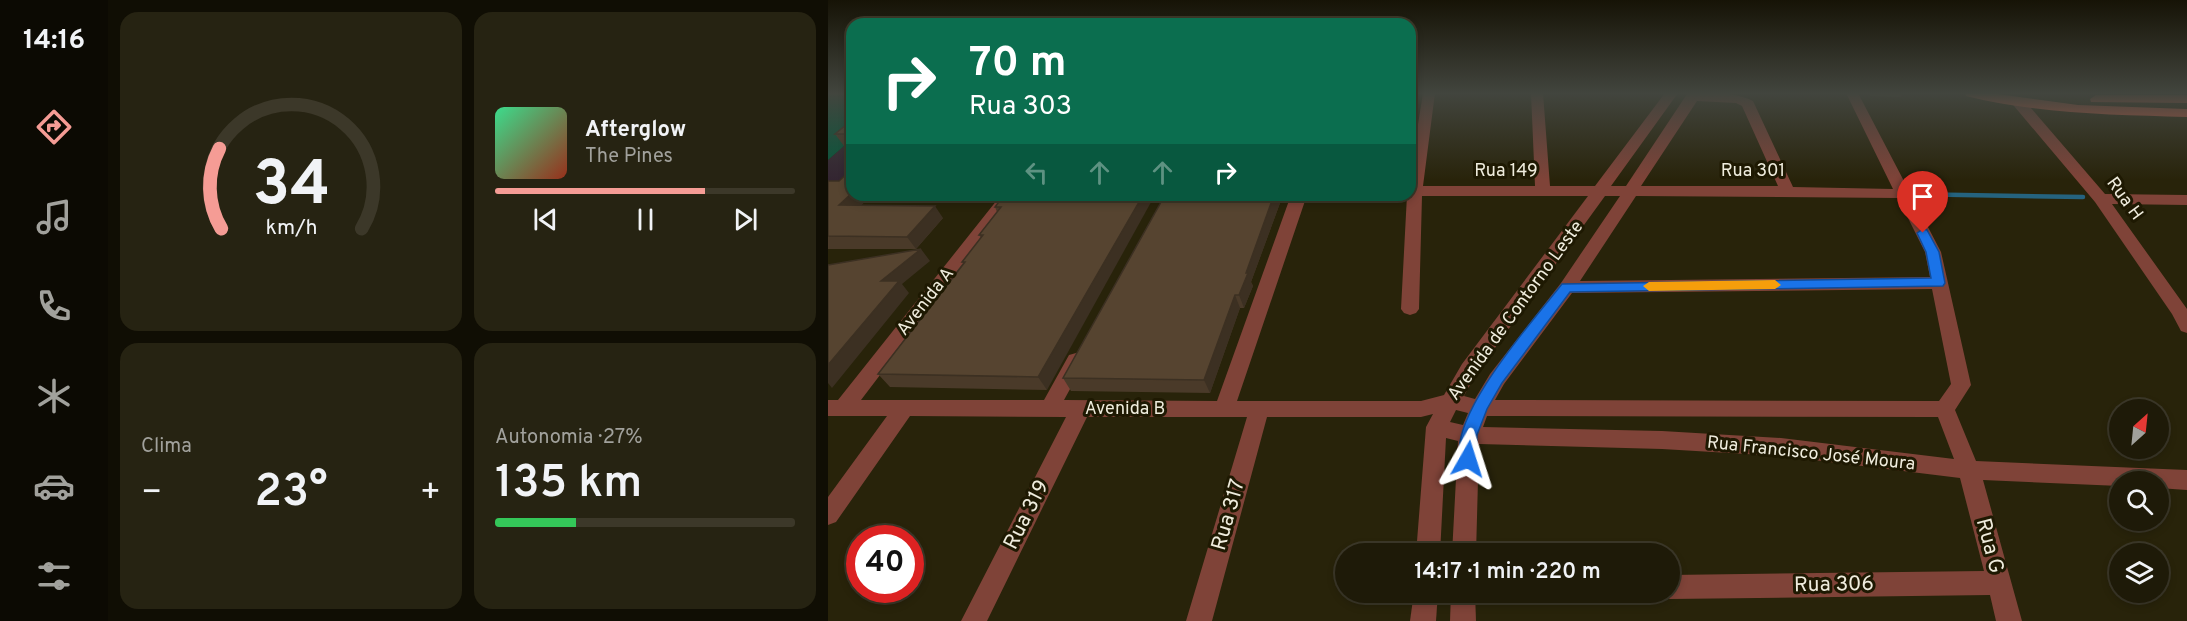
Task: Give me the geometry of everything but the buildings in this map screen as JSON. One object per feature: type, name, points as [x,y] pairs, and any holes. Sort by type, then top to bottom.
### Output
[{"type":"street","points":[[1416,173],[1424,122]]},
{"type":"street","points":[[1539,122],[1543,190]]},
{"type":"street","name":"Avenida de Contorno Leste","points":[[1429,543],[1436,427],[1469,369],[1651,122]]},
{"type":"street","name":"Avenida de Contorno Leste","points":[[1464,543],[1469,435],[1480,408],[1497,379],[1567,288],[1676,122]]},
{"type":"street","points":[[1756,122],[1788,191]]},
{"type":"street","points":[[1867,122],[1933,252],[1961,385],[1945,409]]},
{"type":"street","name":"Rua H","points":[[2036,122],[2101,199],[2185,316]]},
{"type":"street","name":"Rua 149","points":[[1416,191],[1602,190]]},
{"type":"street","name":"Rua 301","points":[[1602,190],[1904,194]]},
{"type":"street","points":[[2101,199],[2187,200]]},
{"type":"street","name":"Avenida A","points":[[835,408],[1005,201]]},
{"type":"street","points":[[1224,408],[1297,201]]},
{"type":"street","points":[[1410,309],[1413,201]]},
{"type":"street","points":[[1567,288],[1939,283]]},
{"type":"street","points":[[1050,408],[1083,347]]},
{"type":"street","name":"Rua Francisco José Moura","points":[[1450,401],[1480,408],[1945,409]]},
{"type":"street","name":"Avenida B","points":[[835,408],[903,410],[1421,409],[1450,401]]},
{"type":"street","name":"Rua 319","points":[[974,621],[1080,409]]},
{"type":"street","name":"Rua 317","points":[[1199,621],[1259,409]]},
{"type":"street","points":[[1421,409],[1436,427]]},
{"type":"street","name":"Rua G","points":[[1945,409],[1969,470],[2009,621]]},
{"type":"street","points":[[828,515],[903,410]]},
{"type":"street","name":"Rua Francisco José Moura","points":[[1436,427],[1469,435],[1662,440],[1781,447],[1969,470],[2187,480]]},
{"type":"street","name":"Rua 306","points":[[1680,588],[1999,583]]},
{"type":"street","points":[[1423,621],[1425,603]]},
{"type":"street","points":[[1462,621],[1463,603]]},
{"type":"shaded area","points":[[846,144],[846,189],[828,188],[828,160]]},
{"type":"green space","points":[[828,122],[846,122],[846,144],[828,160]]},
{"type":"waterway","points":[[1905,194],[2083,197]]},
{"type":"slow traffic","points":[[1649,286],[1775,285]]},
{"type":"route","points":[[1468,459],[1469,435],[1480,408],[1497,379],[1567,288],[1939,283],[1933,252],[1923,233]]}]
